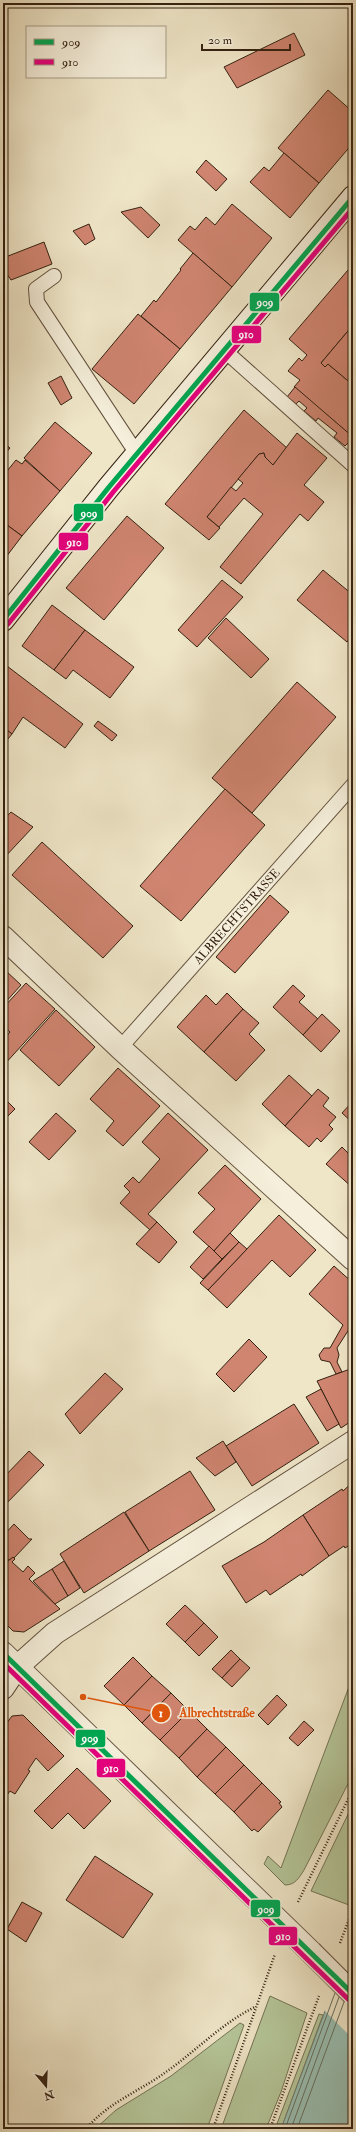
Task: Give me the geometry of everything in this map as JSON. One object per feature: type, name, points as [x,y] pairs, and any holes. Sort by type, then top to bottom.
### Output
[{"type":"street","points":[[3,620],[137,454],[353,197]]},
{"type":"street","points":[[3,937],[120,1048],[353,1259]]},
{"type":"street","points":[[3,1688],[10,1660],[55,1633],[353,1442]]},
{"type":"street","points":[[10,1660],[286,1927],[353,1994]]},
{"type":"lane","points":[[54,276],[36,289],[38,302],[137,454]]},
{"type":"lane","points":[[224,350],[353,465]]},
{"type":"lane","name":"ALBRECHTSTRASSE","points":[[120,1048],[353,785]]},
{"type":"path","points":[[213,2129],[256,2006],[286,1927],[353,1789]]},
{"type":"path","points":[[338,1947],[353,1909]]},
{"type":"path","points":[[270,2129],[321,1991]]},
{"type":"path","points":[[86,2129],[95,2118],[166,2073],[239,2015],[256,2006]]},
{"type":"green space","points":[[353,1676],[353,1774],[304,1870],[294,1882],[285,1885],[264,1864],[268,1856],[281,1868]]},
{"type":"green space","points":[[353,1804],[353,1894],[349,1905],[311,1891]]},
{"type":"green space","points":[[270,1996],[307,2013],[281,2092],[266,2129],[221,2129]]},
{"type":"green space","points":[[319,2014],[323,2015],[281,2129],[275,2129]]},
{"type":"green space","points":[[240,2023],[244,2025],[207,2129],[95,2129],[116,2110],[171,2076]]},
{"type":"water","points":[[353,1936],[353,2129],[281,2129]]},
{"type":"pier","points":[[349,1942],[353,1947],[353,2039],[323,2009]]},
{"type":"building","points":[[294,33],[305,55],[237,88],[224,67]]},
{"type":"building","points":[[328,90],[353,112],[353,143],[319,183],[278,148]]},
{"type":"building","points":[[284,153],[319,183],[290,218],[250,182],[264,167],[269,171]]},
{"type":"building","points":[[206,160],[227,179],[216,191],[196,172]]},
{"type":"building","points":[[232,204],[272,238],[232,287],[178,240],[190,226],[195,230],[206,217],[215,225]]},
{"type":"building","points":[[141,207],[160,225],[148,238],[121,212]]},
{"type":"building","points":[[89,224],[95,239],[85,245],[73,231]]},
{"type":"building","points":[[44,242],[52,264],[11,280],[3,268],[3,258]]},
{"type":"building","points":[[193,253],[232,287],[180,349],[141,316],[154,300],[156,302]]},
{"type":"building","points":[[348,270],[353,274],[353,325],[321,363],[325,367],[328,364],[353,385],[353,437],[294,387],[300,380],[288,371],[299,358],[302,361],[307,355],[289,339]]},
{"type":"building","points":[[138,314],[180,349],[134,404],[92,369]]},
{"type":"building","points":[[353,325],[353,385],[328,364],[325,367],[321,363]]},
{"type":"building","points":[[61,376],[72,398],[61,405],[48,383]]},
{"type":"building","points":[[295,387],[353,437],[353,447],[348,443],[345,446],[334,437],[337,433],[318,418],[316,421],[304,411],[307,408],[299,401],[296,404],[287,397]]},
{"type":"building","points":[[244,410],[287,448],[273,465],[265,457],[264,453],[259,454],[207,517],[220,528],[209,540],[165,504]]},
{"type":"building","points":[[55,422],[92,453],[60,491],[24,458]]},
{"type":"building","points":[[297,433],[327,458],[304,485],[324,502],[308,521],[300,514],[241,584],[220,567],[263,514],[244,498],[219,527],[207,517],[231,487],[236,491],[243,483],[238,479],[259,454],[264,453],[265,457],[273,465]]},
{"type":"building","points":[[3,442],[10,448],[3,456]]},
{"type":"building","points":[[16,460],[22,464],[25,460],[60,491],[22,536],[3,522],[3,476]]},
{"type":"building","points":[[127,516],[164,548],[104,620],[66,588]]},
{"type":"building","points":[[3,522],[22,536],[3,561]]},
{"type":"building","points":[[323,570],[353,595],[353,634],[347,642],[297,600]]},
{"type":"building","points":[[222,580],[243,597],[197,647],[178,630]]},
{"type":"building","points":[[52,605],[85,630],[54,670],[22,646]]},
{"type":"building","points":[[226,618],[269,659],[251,678],[208,638]]},
{"type":"building","points":[[85,630],[134,667],[110,698],[73,670],[66,679],[54,670]]},
{"type":"building","points":[[7,666],[83,724],[65,748],[23,717],[12,734],[3,727],[3,671]]},
{"type":"building","points":[[297,682],[336,717],[252,813],[212,778]]},
{"type":"building","points":[[98,721],[117,735],[112,741],[94,726]]},
{"type":"building","points":[[3,727],[12,734],[3,745]]},
{"type":"building","points":[[225,789],[265,825],[181,921],[140,886]]},
{"type":"building","points":[[11,812],[33,827],[3,859],[3,820]]},
{"type":"building","points":[[42,842],[133,926],[103,958],[12,875]]},
{"type":"building","points":[[270,895],[289,912],[235,973],[216,957]]},
{"type":"building","points":[[5,970],[21,985],[3,1005],[3,972]]},
{"type":"building","points":[[26,983],[55,1009],[3,1066],[3,1040],[10,1032],[3,1026],[3,1008]]},
{"type":"building","points":[[293,985],[305,996],[299,1002],[318,1019],[303,1035],[273,1007]]},
{"type":"building","points":[[227,993],[243,1009],[204,1052],[177,1027],[206,995],[216,1005]]},
{"type":"building","points":[[243,1009],[259,1023],[249,1034],[265,1050],[236,1081],[204,1052]]},
{"type":"building","points":[[56,1010],[95,1047],[59,1086],[20,1050]]},
{"type":"building","points":[[322,1014],[340,1031],[321,1052],[303,1035]]},
{"type":"building","points":[[118,1068],[160,1106],[123,1146],[106,1131],[114,1121],[90,1099]]},
{"type":"building","points":[[289,1075],[312,1096],[285,1126],[262,1104]]},
{"type":"building","points":[[318,1089],[329,1098],[323,1106],[336,1117],[329,1125],[333,1129],[321,1142],[317,1138],[309,1147],[285,1126]]},
{"type":"building","points":[[3,1097],[15,1109],[3,1121]]},
{"type":"building","points":[[353,1101],[353,1123],[342,1113]]},
{"type":"building","points":[[56,1113],[76,1131],[49,1160],[29,1142]]},
{"type":"building","points":[[168,1113],[208,1150],[148,1214],[157,1222],[150,1230],[120,1203],[130,1192],[124,1186],[133,1177],[139,1183],[160,1159],[142,1142]]},
{"type":"building","points":[[342,1147],[348,1153],[353,1148],[353,1188],[326,1164]]},
{"type":"building","points":[[225,1165],[261,1199],[214,1251],[193,1232],[215,1209],[198,1193]]},
{"type":"building","points":[[279,1215],[316,1250],[290,1277],[272,1260],[227,1308],[208,1290]]},
{"type":"building","points":[[157,1222],[177,1242],[159,1263],[136,1244]]},
{"type":"building","points":[[230,1233],[239,1242],[222,1259],[214,1251]]},
{"type":"building","points":[[239,1242],[247,1249],[208,1290],[200,1283]]},
{"type":"building","points":[[209,1246],[222,1259],[203,1279],[190,1267]]},
{"type":"building","points":[[334,1266],[353,1283],[353,1323],[337,1348],[339,1355],[337,1362],[342,1372],[336,1374],[330,1362],[321,1360],[319,1355],[324,1348],[330,1348],[343,1325],[309,1294]]},
{"type":"building","points":[[249,1339],[267,1357],[234,1392],[216,1374]]},
{"type":"building","points":[[353,1368],[353,1420],[341,1428],[317,1381]]},
{"type":"building","points":[[105,1373],[123,1389],[80,1434],[65,1414]]},
{"type":"building","points":[[321,1389],[339,1424],[327,1431],[306,1397]]},
{"type":"building","points":[[294,1404],[319,1443],[252,1486],[226,1446]]},
{"type":"building","points":[[223,1441],[236,1462],[215,1476],[196,1458]]},
{"type":"building","points":[[29,1451],[44,1465],[3,1507],[3,1478]]},
{"type":"building","points":[[190,1471],[215,1510],[149,1551],[125,1512]]},
{"type":"building","points":[[353,1482],[353,1543],[345,1548],[344,1546],[329,1556],[303,1515],[342,1489],[343,1491]]},
{"type":"building","points":[[124,1512],[149,1551],[84,1593],[60,1554]]},
{"type":"building","points":[[303,1515],[329,1556],[302,1576],[301,1574],[270,1595],[266,1590],[246,1603],[222,1566],[264,1542]]},
{"type":"building","points":[[14,1524],[29,1539],[32,1539],[14,1558],[8,1560],[3,1555],[3,1536]]},
{"type":"building","points":[[13,1557],[15,1559],[12,1562],[23,1572],[28,1566],[35,1573],[29,1579],[60,1609],[24,1632],[13,1631],[3,1621],[3,1565]]},
{"type":"building","points":[[64,1561],[80,1588],[68,1596],[52,1569]]},
{"type":"building","points":[[52,1569],[68,1596],[55,1604],[33,1581]]},
{"type":"building","points":[[185,1605],[204,1623],[185,1642],[166,1624]]},
{"type":"building","points":[[204,1623],[218,1637],[199,1656],[185,1642]]},
{"type":"building","points":[[231,1650],[240,1659],[222,1678],[212,1669]]},
{"type":"building","points":[[133,1657],[152,1676],[124,1705],[104,1686]]},
{"type":"building","points":[[240,1659],[250,1668],[232,1687],[222,1678]]},
{"type":"building","points":[[152,1676],[171,1693],[142,1723],[124,1705]]},
{"type":"building","points":[[171,1693],[189,1711],[160,1740],[142,1723]]},
{"type":"building","points":[[277,1695],[287,1705],[268,1725],[258,1715]]},
{"type":"building","points":[[189,1711],[207,1729],[179,1758],[160,1740]]},
{"type":"building","points":[[23,1715],[64,1756],[48,1771],[36,1758],[28,1770],[30,1771],[15,1794],[10,1791],[3,1801],[3,1728],[12,1716]]},
{"type":"building","points":[[304,1721],[314,1730],[298,1746],[289,1738]]},
{"type":"building","points":[[207,1729],[226,1747],[197,1777],[179,1758]]},
{"type":"building","points":[[226,1747],[244,1765],[215,1794],[197,1777]]},
{"type":"building","points":[[244,1765],[262,1783],[234,1812],[215,1794]]},
{"type":"building","points":[[77,1768],[111,1801],[84,1829],[68,1813],[52,1829],[34,1811]]},
{"type":"building","points":[[262,1783],[281,1802],[279,1803],[282,1807],[258,1832],[254,1829],[252,1831],[234,1812]]},
{"type":"building","points":[[95,1856],[153,1894],[123,1938],[66,1900]]},
{"type":"building","points":[[22,1902],[42,1913],[26,1942],[7,1929]]},
{"type":"transit line","name":"909","points":[[3,620],[109,487],[353,197]]},
{"type":"transit line","name":"910","points":[[8,624],[114,491],[353,208]]},
{"type":"transit line","name":"909","points":[[3,1653],[353,1994]]},
{"type":"transit line","name":"910","points":[[3,1663],[348,1999]]},
{"type":"place","name":"Albrechtstraße","points":[[83,1697]]}]
